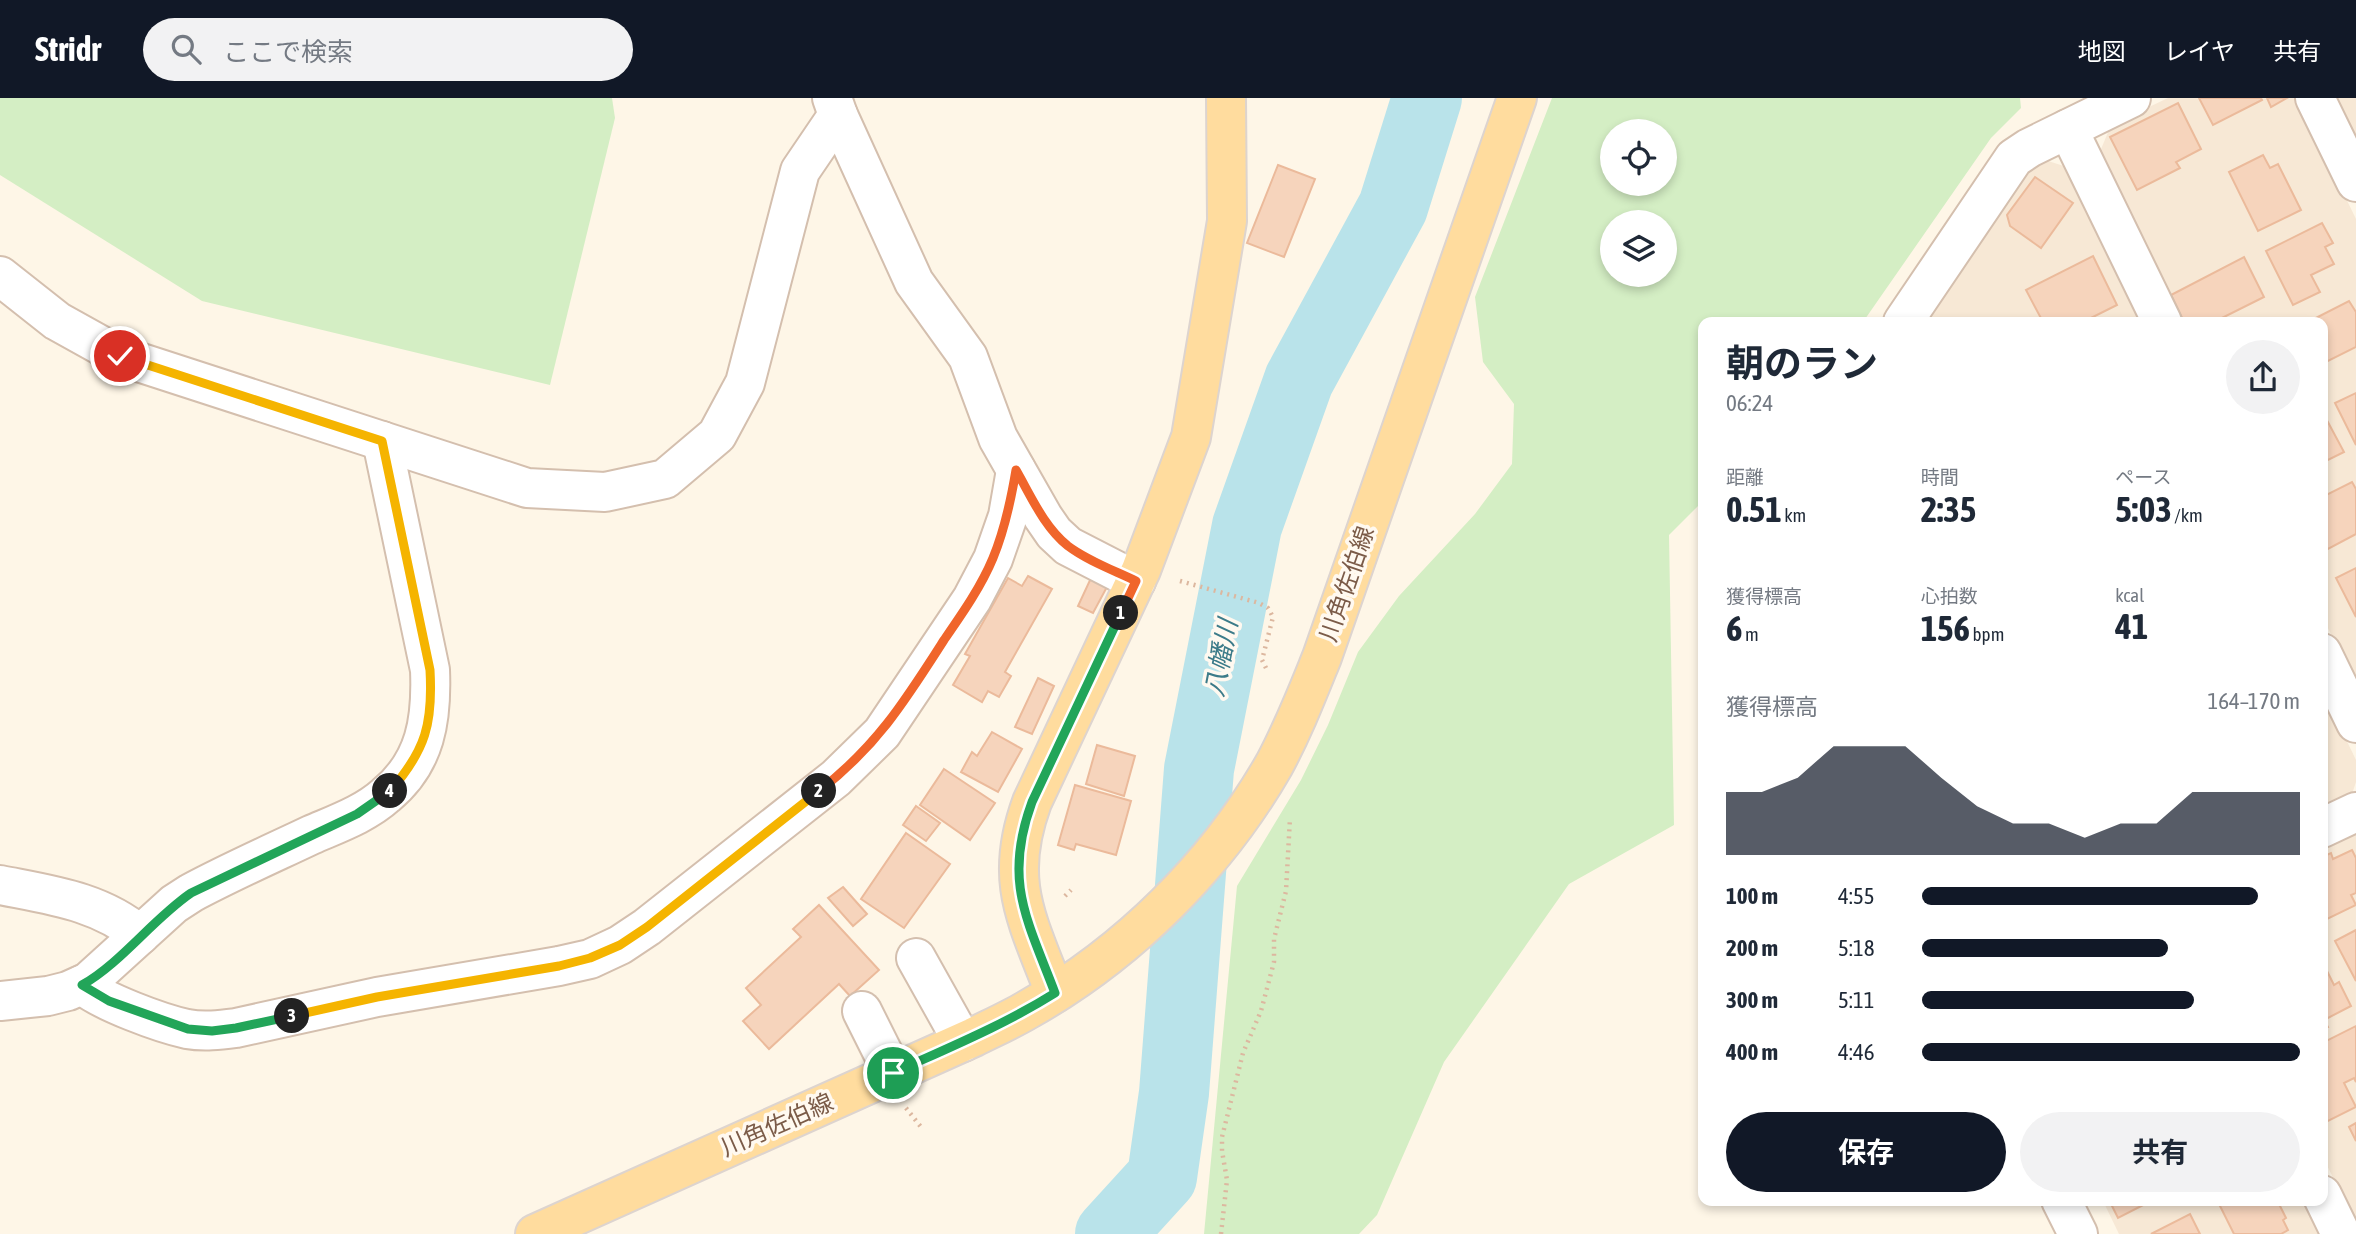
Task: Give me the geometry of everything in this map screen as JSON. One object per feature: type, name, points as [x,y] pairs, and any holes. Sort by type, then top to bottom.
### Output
[{"type":"main road","points":[[1055,993],[1019,892],[1017,862],[1021,831],[1032,802],[1136,581],[1191,437],[1227,220],[1226,98]]},
{"type":"main road","name":"川角佐伯線","points":[[535,1234],[1026,1011],[1126,942],[1167,904],[1207,861],[1264,780],[1300,712],[1322,657],[1517,98]]},
{"type":"street","points":[[1906,317],[2014,158],[2131,98]]},
{"type":"street","points":[[2315,98],[2356,182]]},
{"type":"street","points":[[835,107],[914,282],[968,357],[998,438],[1042,517],[1068,546],[1136,581]]},
{"type":"street","points":[[0,276],[57,321],[120,356],[527,488],[605,492],[666,479],[717,435],[744,383],[800,171],[835,107]]},
{"type":"street","points":[[2068,129],[2160,317]]},
{"type":"street","points":[[0,1001],[48,996],[82,985],[105,968],[174,904],[191,893],[357,814],[386,796],[409,769],[425,738],[432,705],[430,670],[382,441]]},
{"type":"street","points":[[82,985],[99,996],[165,1022],[188,1029],[212,1031],[377,997],[559,966],[590,958],[620,945],[647,927],[836,778],[882,733],[972,599],[993,559],[1008,516],[1016,470]]},
{"type":"street","points":[[2328,665],[2356,723]]},
{"type":"street","points":[[2328,825],[2356,812]]},
{"type":"street","points":[[0,884],[99,908],[140,935]]},
{"type":"street","points":[[916,958],[962,1042]]},
{"type":"street","points":[[862,1011],[893,1073]]},
{"type":"street","points":[[2065,1206],[2078,1234]]},
{"type":"street","points":[[2327,1206],[2341,1234]]},
{"type":"path","points":[[1174,579],[1259,603],[1268,608],[1273,617],[1262,660],[1266,668]]},
{"type":"path","points":[[1221,1234],[1227,1180],[1222,1137],[1241,1061],[1261,1011],[1274,962],[1274,939],[1286,891],[1289,821],[1292,809]]},
{"type":"path","points":[[1065,895],[1072,890]]},
{"type":"shaded area","points":[[2168,98],[2297,98],[2356,219],[2356,685],[2328,628],[2328,317],[2178,317],[2099,154],[2111,125]]},
{"type":"shaded area","points":[[2333,98],[2356,98],[2356,145]]},
{"type":"shaded area","points":[[2042,159],[2070,168],[2142,317],[1926,317],[2027,166]]},
{"type":"shaded area","points":[[2328,702],[2356,760],[2356,782],[2351,797],[2328,807]]},
{"type":"shaded area","points":[[2356,833],[2356,1225],[2328,1167],[2328,845]]},
{"type":"shaded area","points":[[2105,1206],[2309,1206],[2323,1234],[2119,1234]]},
{"type":"green space","points":[[0,98],[612,98],[615,118],[550,385],[202,301],[0,175]]},
{"type":"green space","points":[[1552,98],[2020,98],[2021,108],[1991,138],[1866,317],[1698,317],[1698,506],[1669,535],[1674,825],[1569,884],[1444,1062],[1377,1215],[1359,1234],[1204,1234],[1237,886],[1301,780],[1328,725],[1358,652],[1399,596],[1475,514],[1512,464],[1514,404],[1483,362],[1475,297]]},
{"type":"building","points":[[2199,98],[2261,98],[2262,100],[2213,125]]},
{"type":"building","points":[[2267,98],[2287,98],[2271,107]]},
{"type":"building","points":[[2178,103],[2201,149],[2176,162],[2180,168],[2137,190],[2110,137]]},
{"type":"building","points":[[2263,155],[2270,168],[2278,164],[2301,210],[2258,231],[2229,172]]},
{"type":"building","points":[[1278,165],[1315,179],[1284,257],[1247,243]]},
{"type":"building","points":[[2035,177],[2073,203],[2041,248],[2010,226],[2007,215]]},
{"type":"building","points":[[2322,223],[2333,243],[2325,247],[2334,264],[2311,275],[2320,292],[2293,305],[2266,251]]},
{"type":"building","points":[[2093,256],[2117,305],[2093,317],[2040,317],[2026,290]]},
{"type":"building","points":[[2244,257],[2264,297],[2224,317],[2182,317],[2171,295]]},
{"type":"building","points":[[2349,301],[2356,312],[2356,347],[2328,361],[2328,317],[2318,317]]},
{"type":"building","points":[[2356,393],[2356,445],[2335,403]]},
{"type":"building","points":[[2328,422],[2344,452],[2328,460]]},
{"type":"building","points":[[2352,482],[2356,489],[2356,534],[2328,549],[2328,494]]},
{"type":"building","points":[[2356,568],[2356,617],[2336,578]]},
{"type":"building","points":[[1028,576],[1052,589],[1005,672],[1011,676],[999,697],[988,691],[982,702],[953,685],[970,656],[965,654],[1008,578],[1022,586]]},
{"type":"building","points":[[1091,578],[1108,585],[1093,613],[1078,606]]},
{"type":"building","points":[[1038,678],[1054,686],[1032,734],[1015,727]]},
{"type":"building","points":[[992,732],[1022,749],[998,792],[961,772],[972,752],[977,756]]},
{"type":"building","points":[[1097,745],[1135,756],[1124,796],[1086,784]]},
{"type":"building","points":[[944,769],[995,803],[970,840],[920,805]]},
{"type":"building","points":[[1075,785],[1131,801],[1116,855],[1076,844],[1074,850],[1058,845]]},
{"type":"building","points":[[916,806],[940,823],[926,841],[903,825]]},
{"type":"building","points":[[906,833],[950,864],[904,928],[861,899]]},
{"type":"building","points":[[2352,850],[2356,858],[2356,893],[2351,895],[2356,905],[2328,919],[2328,854],[2331,853],[2333,859]]},
{"type":"building","points":[[843,887],[867,914],[853,926],[828,898]]},
{"type":"building","points":[[819,905],[879,970],[850,996],[839,984],[769,1049],[743,1021],[761,1005],[746,988],[801,937],[793,929]]},
{"type":"building","points":[[2356,930],[2356,981],[2335,941]]},
{"type":"building","points":[[2328,973],[2334,985],[2339,982],[2351,1006],[2328,1018]]},
{"type":"building","points":[[2356,1026],[2356,1082],[2354,1078],[2344,1083],[2356,1107],[2328,1121],[2328,1040]]},
{"type":"building","points":[[2356,1123],[2356,1141],[2349,1127]]},
{"type":"building","points":[[2112,1206],[2141,1206],[2118,1218]]},
{"type":"building","points":[[2220,1206],[2280,1206],[2286,1218],[2283,1220],[2288,1230],[2281,1234],[2234,1234]]},
{"type":"building","points":[[2190,1214],[2200,1234],[2151,1234]]},
{"type":"waterway","name":"八幡川","points":[[1110,1234],[1162,1177],[1174,1093],[1199,769],[1247,526],[1299,380],[1393,207],[1427,98]]},
{"type":"waterway","name":"八幡川","points":[[1113,1231],[1116,1234]]},
{"type":"route","points":[[120,356],[382,441],[430,670],[432,705],[425,738],[409,769],[386,796],[357,814],[191,893],[174,904],[105,968],[82,985],[109,1001],[188,1029],[212,1031],[236,1028],[377,997],[559,966],[590,958],[620,945],[647,927],[836,778],[882,733],[972,599],[993,559],[1008,516],[1016,470],[1042,517],[1068,546],[1136,581],[1032,802],[1021,831],[1017,862],[1019,892],[1055,993],[974,1037],[893,1073]]}]
